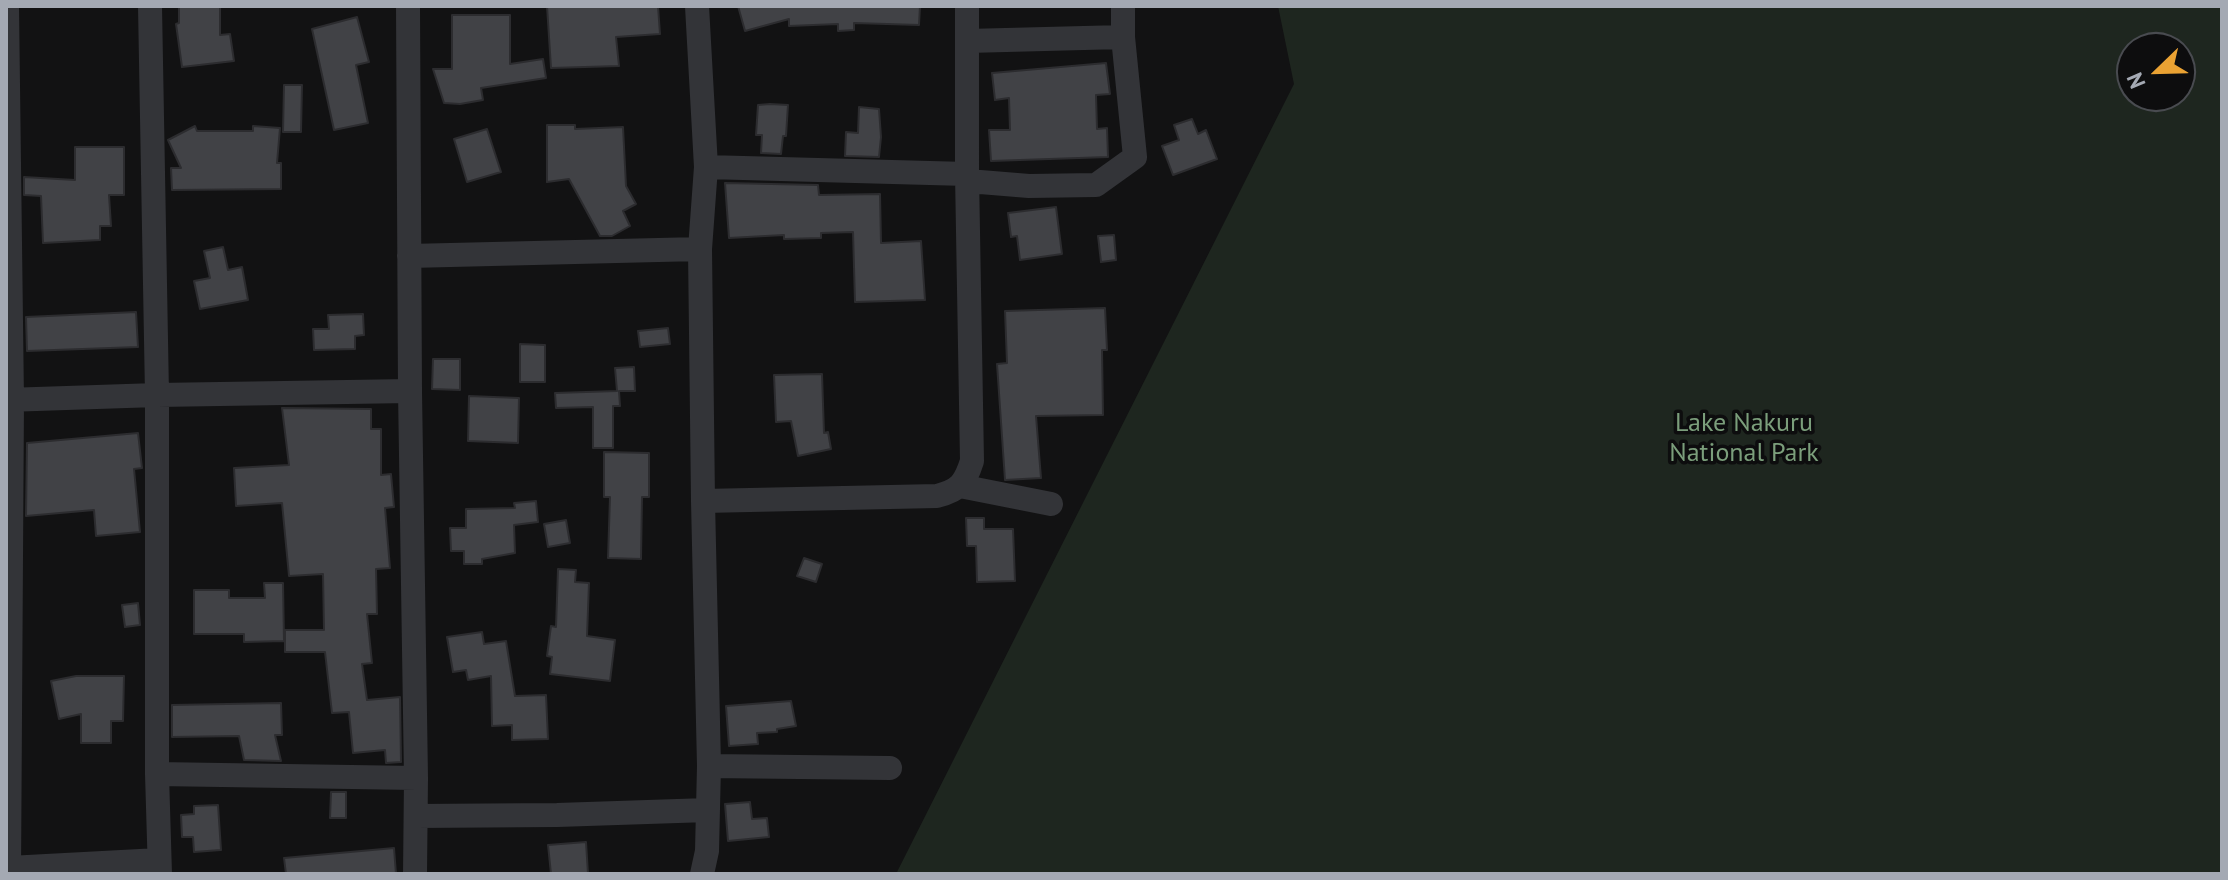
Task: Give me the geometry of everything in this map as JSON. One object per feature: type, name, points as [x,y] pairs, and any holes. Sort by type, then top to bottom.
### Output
[{"type":"street","points":[[7,6],[9,871],[160,867],[157,774],[157,395],[150,6]]},
{"type":"street","points":[[408,6],[415,874]]},
{"type":"street","points":[[697,6],[706,167],[700,249],[709,766],[707,851],[702,874]]},
{"type":"street","points":[[703,501],[937,496],[953,492],[967,476],[972,461],[967,6]]},
{"type":"street","points":[[706,167],[967,178],[1029,186],[1096,185],[1135,157],[1123,37],[1123,6]]},
{"type":"street","points":[[967,41],[1123,37]]},
{"type":"street","points":[[409,256],[700,249]]},
{"type":"street","points":[[9,400],[410,391]]},
{"type":"street","points":[[960,486],[1051,504]]},
{"type":"street","points":[[709,766],[890,768]]},
{"type":"street","points":[[157,774],[416,778]]},
{"type":"street","points":[[416,816],[708,810]]},
{"type":"green space","name":"Lake Nakuru National Park","points":[[1278,6],[2222,6],[2222,874],[896,874],[1294,84]]},
{"type":"building","points":[[179,6],[220,6],[220,35],[230,34],[234,61],[182,67],[176,24],[179,23]]},
{"type":"building","points":[[547,6],[658,6],[660,34],[616,37],[619,66],[551,68]]},
{"type":"building","points":[[738,6],[920,6],[919,25],[854,23],[854,30],[838,31],[838,24],[789,26],[789,19],[745,31]]},
{"type":"building","points":[[452,15],[510,15],[510,64],[543,59],[546,78],[481,88],[483,100],[444,103],[433,69],[452,69]]},
{"type":"building","points":[[357,17],[369,62],[356,65],[368,123],[334,130],[312,29]]},
{"type":"building","points":[[1106,63],[1110,94],[1096,95],[1097,129],[1107,128],[1108,157],[991,161],[989,130],[1010,130],[1009,98],[995,100],[992,73]]},
{"type":"building","points":[[284,85],[302,85],[301,132],[283,132]]},
{"type":"building","points":[[758,105],[788,105],[786,136],[783,136],[781,154],[761,153],[762,135],[756,135]]},
{"type":"building","points":[[859,107],[879,109],[879,157],[845,156],[846,132],[858,133]]},
{"type":"building","points":[[1192,119],[1198,134],[1206,130],[1217,159],[1173,175],[1162,146],[1179,140],[1174,125]]},
{"type":"building","points":[[547,125],[575,125],[575,129],[623,127],[626,186],[636,204],[623,211],[630,226],[612,236],[600,236],[569,179],[547,182]]},
{"type":"building","points":[[195,126],[197,131],[253,131],[253,126],[280,128],[277,163],[281,163],[281,189],[172,190],[171,168],[181,168],[168,140]]},
{"type":"building","points":[[487,129],[501,172],[467,182],[454,139]]},
{"type":"building","points":[[75,147],[124,147],[124,195],[109,195],[111,226],[100,226],[100,240],[43,243],[41,196],[24,195],[24,177],[75,180]]},
{"type":"building","points":[[725,183],[818,185],[819,195],[880,194],[881,243],[921,241],[925,300],[855,302],[853,232],[821,233],[821,238],[784,239],[784,235],[729,238]]},
{"type":"building","points":[[1056,207],[1062,254],[1020,260],[1017,236],[1011,237],[1008,213]]},
{"type":"building","points":[[1114,235],[1116,260],[1101,262],[1098,236]]},
{"type":"building","points":[[223,247],[228,270],[242,267],[248,300],[200,309],[194,281],[210,278],[204,251]]},
{"type":"building","points":[[1105,308],[1107,350],[1102,350],[1103,415],[1036,416],[1041,478],[1005,480],[997,364],[1007,363],[1005,311]]},
{"type":"building","points":[[136,312],[138,347],[27,351],[26,317]]},
{"type":"building","points":[[363,314],[364,335],[355,336],[355,349],[314,350],[313,329],[329,329],[328,315]]},
{"type":"building","points":[[668,328],[670,344],[640,347],[638,331]]},
{"type":"building","points":[[520,344],[545,345],[545,382],[520,382]]},
{"type":"building","points":[[433,359],[460,359],[460,390],[432,389]]},
{"type":"building","points":[[634,367],[635,391],[619,391],[620,406],[613,406],[613,448],[593,448],[593,407],[556,408],[555,393],[617,391],[615,368]]},
{"type":"building","points":[[822,374],[824,433],[828,432],[831,449],[798,456],[791,421],[776,422],[774,375]]},
{"type":"building","points":[[469,396],[519,398],[518,443],[468,441]]},
{"type":"building","points":[[282,408],[371,409],[371,429],[381,429],[381,475],[391,474],[394,507],[385,508],[390,568],[376,569],[377,614],[367,614],[372,663],[362,664],[367,700],[400,697],[401,762],[386,763],[385,750],[353,753],[349,712],[332,713],[325,652],[285,652],[285,630],[324,630],[323,574],[289,576],[282,503],[236,506],[234,468],[289,465]]},
{"type":"building","points":[[138,433],[142,468],[134,469],[140,532],[96,536],[94,510],[26,516],[27,443]]},
{"type":"building","points":[[604,452],[649,453],[649,497],[642,497],[641,559],[608,558],[610,497],[604,497]]},
{"type":"building","points":[[536,501],[538,522],[514,525],[515,553],[482,559],[482,564],[464,564],[464,551],[451,551],[450,528],[466,528],[466,509],[515,508],[514,503]]},
{"type":"building","points":[[966,518],[984,518],[984,529],[1013,529],[1015,581],[977,582],[976,546],[967,546]]},
{"type":"building","points":[[566,520],[570,543],[548,547],[544,524]]},
{"type":"building","points":[[804,558],[822,564],[816,582],[797,576]]},
{"type":"building","points":[[558,569],[576,570],[575,582],[589,583],[587,636],[615,640],[610,681],[550,674],[552,657],[547,656],[551,626],[556,627]]},
{"type":"building","points":[[264,583],[283,583],[284,641],[244,642],[244,634],[194,634],[194,590],[229,590],[229,598],[265,598]]},
{"type":"building","points":[[138,603],[140,625],[125,627],[122,605]]},
{"type":"building","points":[[482,632],[484,644],[506,641],[515,696],[546,695],[548,739],[512,740],[512,725],[492,726],[491,676],[468,680],[466,670],[453,672],[447,637]]},
{"type":"building","points":[[76,676],[124,676],[123,721],[111,721],[111,743],[81,743],[81,714],[59,719],[51,681]]},
{"type":"building","points":[[791,701],[796,726],[777,729],[777,732],[757,733],[758,744],[729,746],[726,706]]},
{"type":"building","points":[[281,703],[282,735],[275,735],[281,761],[244,760],[239,736],[172,737],[172,705]]},
{"type":"building","points":[[331,792],[346,792],[346,818],[330,818]]},
{"type":"building","points":[[750,802],[752,819],[767,818],[769,837],[728,841],[725,804]]},
{"type":"building","points":[[218,805],[221,850],[194,852],[193,837],[182,837],[181,815],[194,814],[194,806]]},
{"type":"building","points":[[586,842],[588,874],[551,874],[548,845]]},
{"type":"building","points":[[394,848],[396,874],[286,874],[284,858]]}]
